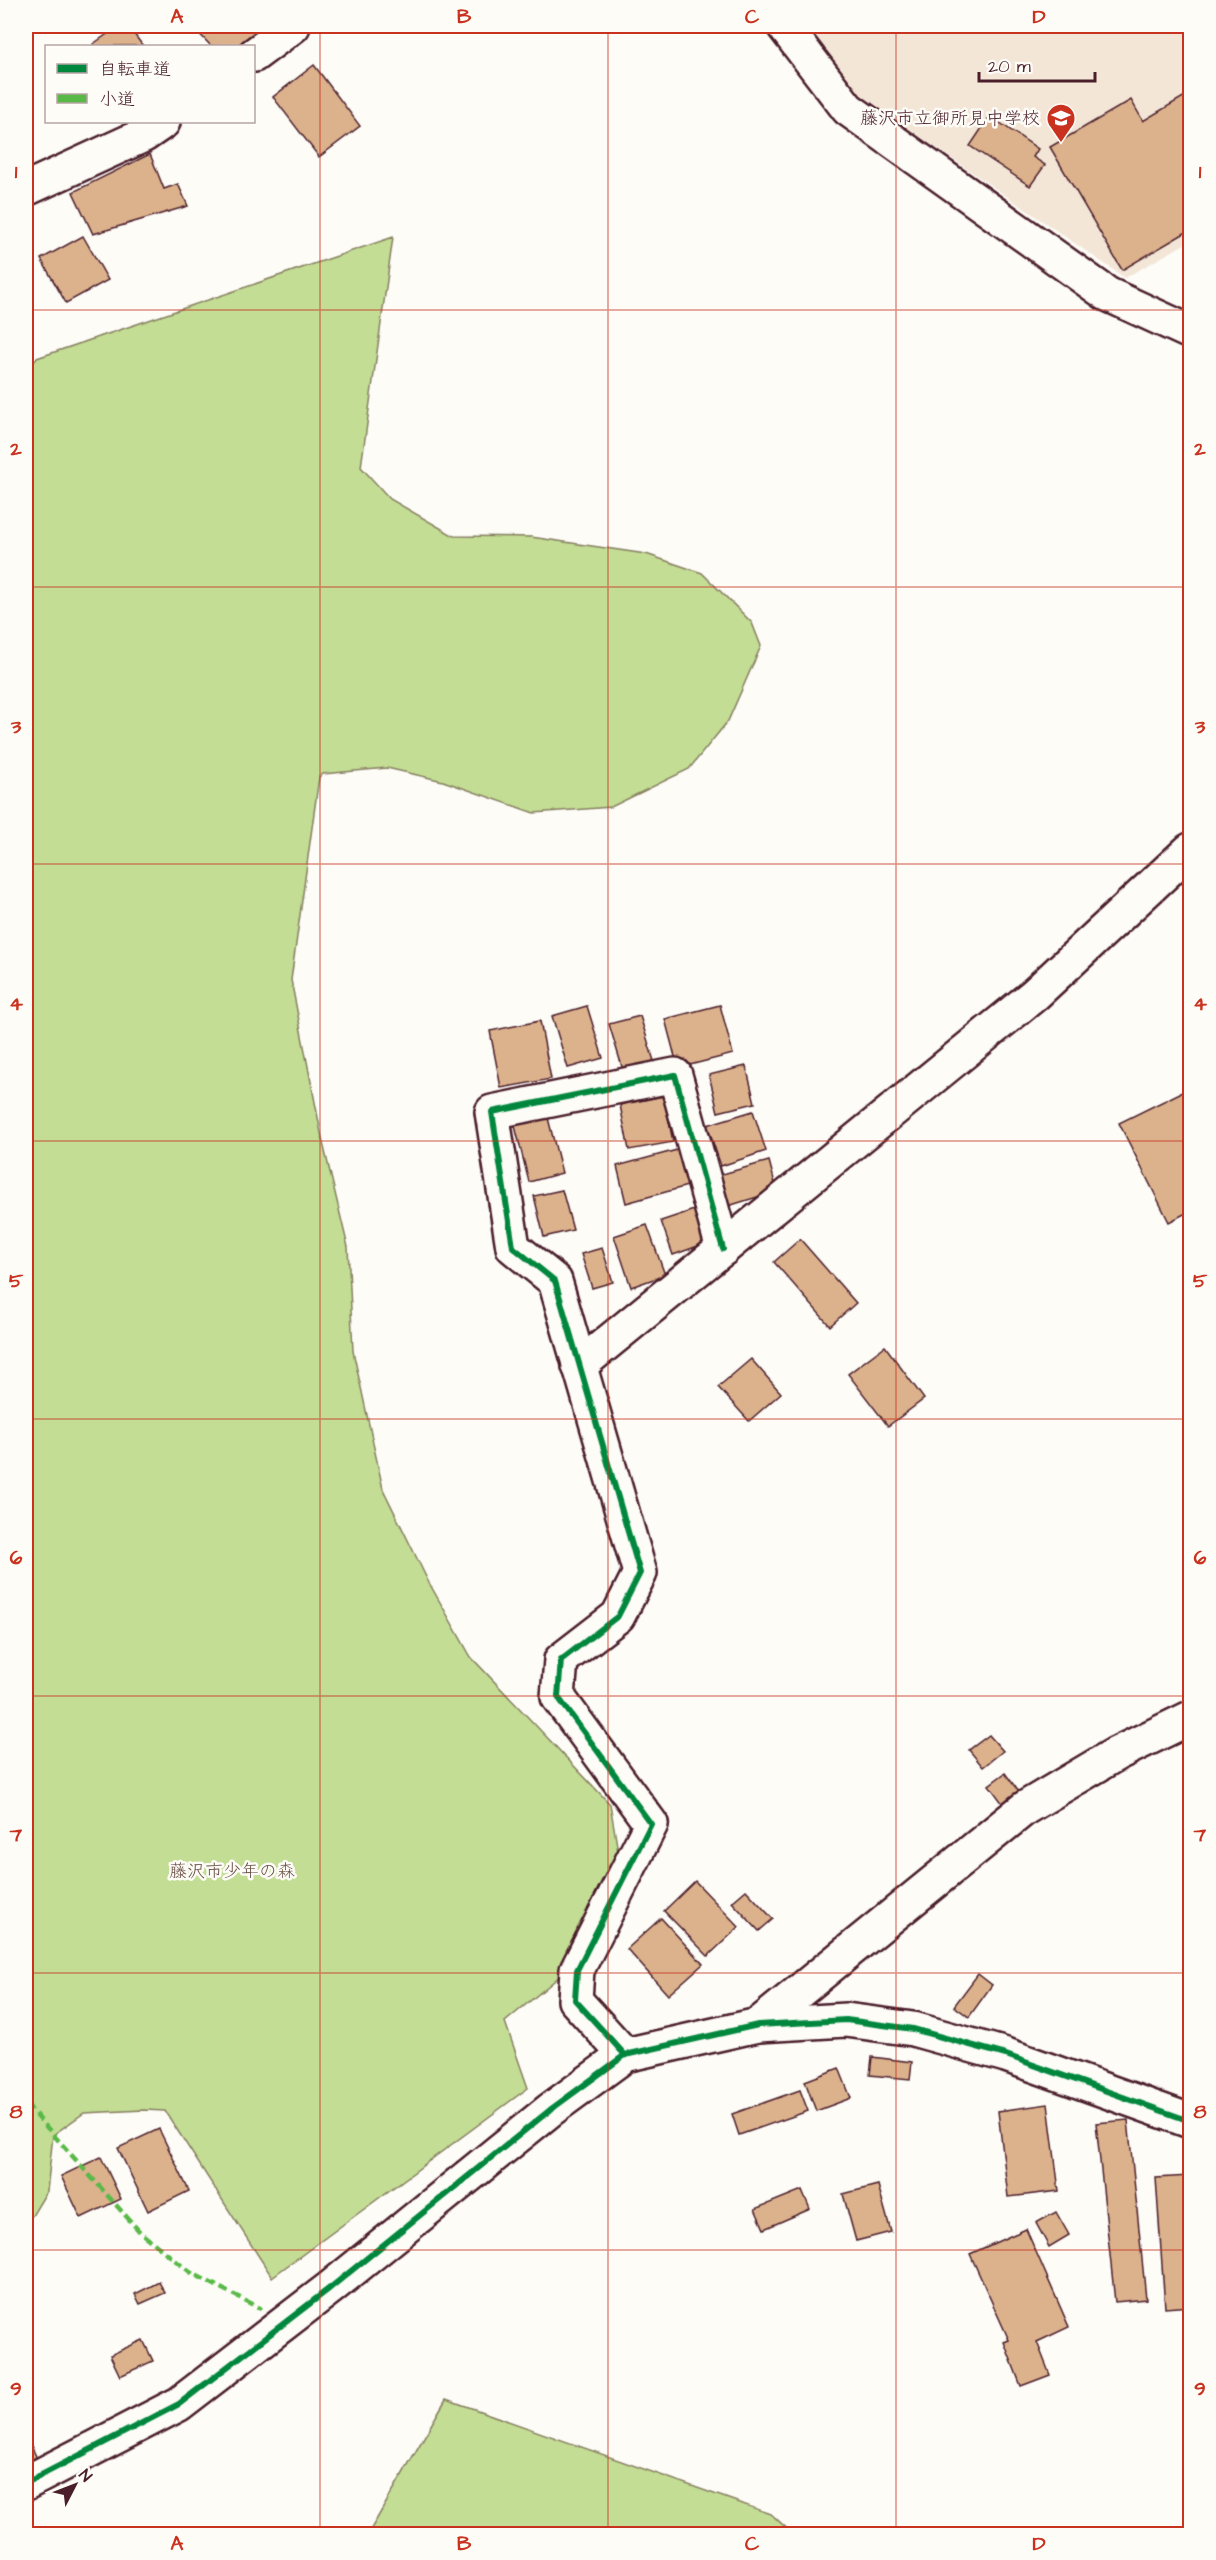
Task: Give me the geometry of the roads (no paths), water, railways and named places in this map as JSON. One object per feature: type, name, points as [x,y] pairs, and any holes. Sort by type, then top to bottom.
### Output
[{"type":"street","points":[[255,54],[293,26]]},
{"type":"street","points":[[784,26],[848,109],[1107,294],[1191,332]]},
{"type":"street","points":[[26,189],[144,135],[162,123]]},
{"type":"street","points":[[579,1366],[1034,995],[1191,850]]},
{"type":"street","points":[[625,2055],[575,2000],[577,1970],[651,1824],[558,1697],[561,1660],[618,1616],[640,1573],[555,1281],[513,1247],[492,1112],[675,1075],[723,1249]]},
{"type":"street","points":[[758,2025],[1025,1808],[1116,1754],[1191,1718]]},
{"type":"street","points":[[26,2483],[179,2404],[330,2288],[550,2110],[625,2055],[758,2025],[846,2020],[913,2029],[1006,2055],[1191,2121]]},
{"type":"place","name":"藤沢市立御所見中学校","points":[[1061,144]]},
{"type":"park label","name":"藤沢市少年の森","points":[[232,1871]]}]
